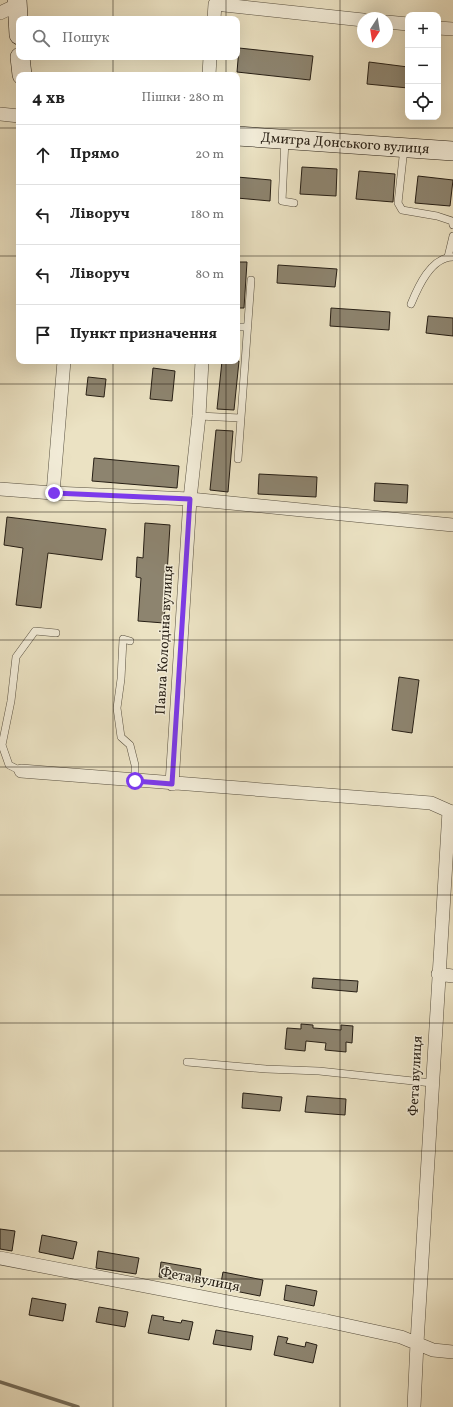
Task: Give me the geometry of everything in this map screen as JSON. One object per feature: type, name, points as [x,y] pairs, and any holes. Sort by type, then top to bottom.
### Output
[{"type":"street","points":[[0,13],[17,3],[18,16]]},
{"type":"street","points":[[214,16],[215,4],[357,19]]},
{"type":"street","points":[[393,23],[405,24]]},
{"type":"street","points":[[441,28],[453,29]]},
{"type":"street","points":[[20,60],[22,72]]},
{"type":"street","points":[[209,72],[210,60]]},
{"type":"street","points":[[0,114],[16,116]]},
{"type":"street","name":"Дмитра Донського вулиця","points":[[240,136],[453,151]]},
{"type":"street","points":[[54,493],[64,364]]},
{"type":"street","name":"Павла Колодіна вулиця","points":[[172,784],[190,499],[199,416],[202,364]]},
{"type":"street","points":[[0,489],[190,499],[453,525]]},
{"type":"street","points":[[21,771],[172,784],[431,803],[451,811]]},
{"type":"street","name":"Фета вулиця","points":[[414,1407],[438,974],[451,811]]},
{"type":"street","points":[[438,974],[453,976]]},
{"type":"street","name":"Фета вулиця","points":[[0,1258],[401,1336],[433,1350],[453,1352]]},
{"type":"lane","points":[[285,140],[282,201],[294,203]]},
{"type":"lane","points":[[404,148],[398,203],[402,210],[437,216],[452,221],[453,225]]},
{"type":"lane","points":[[411,304],[418,287],[432,267],[450,257],[453,236]]},
{"type":"lane","points":[[238,460],[246,327],[251,280]]},
{"type":"lane","points":[[240,327],[246,327]]},
{"type":"lane","points":[[199,416],[240,418]]},
{"type":"lane","points":[[21,771],[9,766],[2,745],[11,701],[16,657],[35,631],[56,633]]},
{"type":"lane","points":[[123,639],[121,680],[117,708],[121,737],[130,745],[135,765],[135,781]]},
{"type":"lane","points":[[186,1062],[266,1069],[326,1072],[432,1083]]},
{"type":"building","points":[[240,48],[313,56],[310,80],[237,72],[238,60],[240,60]]},
{"type":"building","points":[[369,62],[405,67],[405,88],[367,84]]},
{"type":"building","points":[[302,167],[337,169],[336,196],[300,194]]},
{"type":"building","points":[[359,171],[395,174],[393,202],[356,199]]},
{"type":"building","points":[[418,176],[453,180],[450,206],[415,203]]},
{"type":"building","points":[[240,177],[271,180],[270,201],[240,198]]},
{"type":"building","points":[[240,262],[247,262],[244,308],[240,308]]},
{"type":"building","points":[[278,265],[337,269],[335,287],[277,283]]},
{"type":"building","points":[[331,308],[390,312],[389,330],[330,326]]},
{"type":"building","points":[[428,316],[453,318],[453,336],[426,333]]},
{"type":"building","points":[[222,364],[239,364],[234,410],[217,409]]},
{"type":"building","points":[[153,368],[175,371],[172,401],[150,399]]},
{"type":"building","points":[[88,377],[106,379],[104,397],[86,395]]},
{"type":"building","points":[[216,430],[233,431],[228,492],[210,490]]},
{"type":"building","points":[[94,458],[179,466],[177,488],[92,481]]},
{"type":"building","points":[[259,474],[317,477],[316,497],[258,494]]},
{"type":"building","points":[[375,483],[408,485],[407,503],[374,501]]},
{"type":"building","points":[[7,517],[106,529],[102,560],[48,553],[41,608],[16,605],[23,548],[4,545]]},
{"type":"building","points":[[145,523],[170,525],[164,623],[138,621],[141,578],[136,577],[137,557],[143,558]]},
{"type":"building","points":[[399,677],[419,680],[412,733],[392,730]]},
{"type":"building","points":[[313,978],[358,981],[357,992],[312,988]]},
{"type":"building","points":[[301,1024],[313,1025],[313,1028],[341,1030],[341,1025],[353,1026],[352,1043],[346,1042],[346,1052],[325,1050],[326,1043],[306,1041],[305,1051],[285,1049],[287,1028],[301,1029]]},
{"type":"building","points":[[243,1093],[282,1097],[280,1111],[242,1108]]},
{"type":"building","points":[[307,1096],[346,1099],[345,1115],[305,1112]]},
{"type":"building","points":[[0,1229],[15,1231],[12,1251],[0,1249]]},
{"type":"building","points":[[42,1235],[77,1242],[73,1259],[39,1252]]},
{"type":"building","points":[[98,1251],[139,1258],[136,1274],[96,1268]]},
{"type":"building","points":[[161,1262],[201,1269],[199,1283],[159,1277]]},
{"type":"building","points":[[223,1272],[263,1280],[260,1296],[220,1288]]},
{"type":"building","points":[[286,1285],[317,1291],[314,1306],[284,1300]]},
{"type":"building","points":[[32,1298],[66,1304],[63,1321],[29,1315]]},
{"type":"building","points":[[99,1307],[128,1312],[125,1327],[96,1322]]},
{"type":"building","points":[[152,1315],[164,1317],[163,1320],[181,1323],[182,1320],[193,1322],[189,1340],[148,1333]]},
{"type":"building","points":[[216,1330],[253,1336],[251,1350],[213,1344]]},
{"type":"building","points":[[278,1336],[288,1338],[286,1343],[305,1347],[306,1342],[317,1345],[313,1363],[274,1355]]},
{"type":"waterway","points":[[0,1382],[78,1407]]},
{"type":"route","points":[[54,493],[190,499],[172,784],[135,781]]}]
